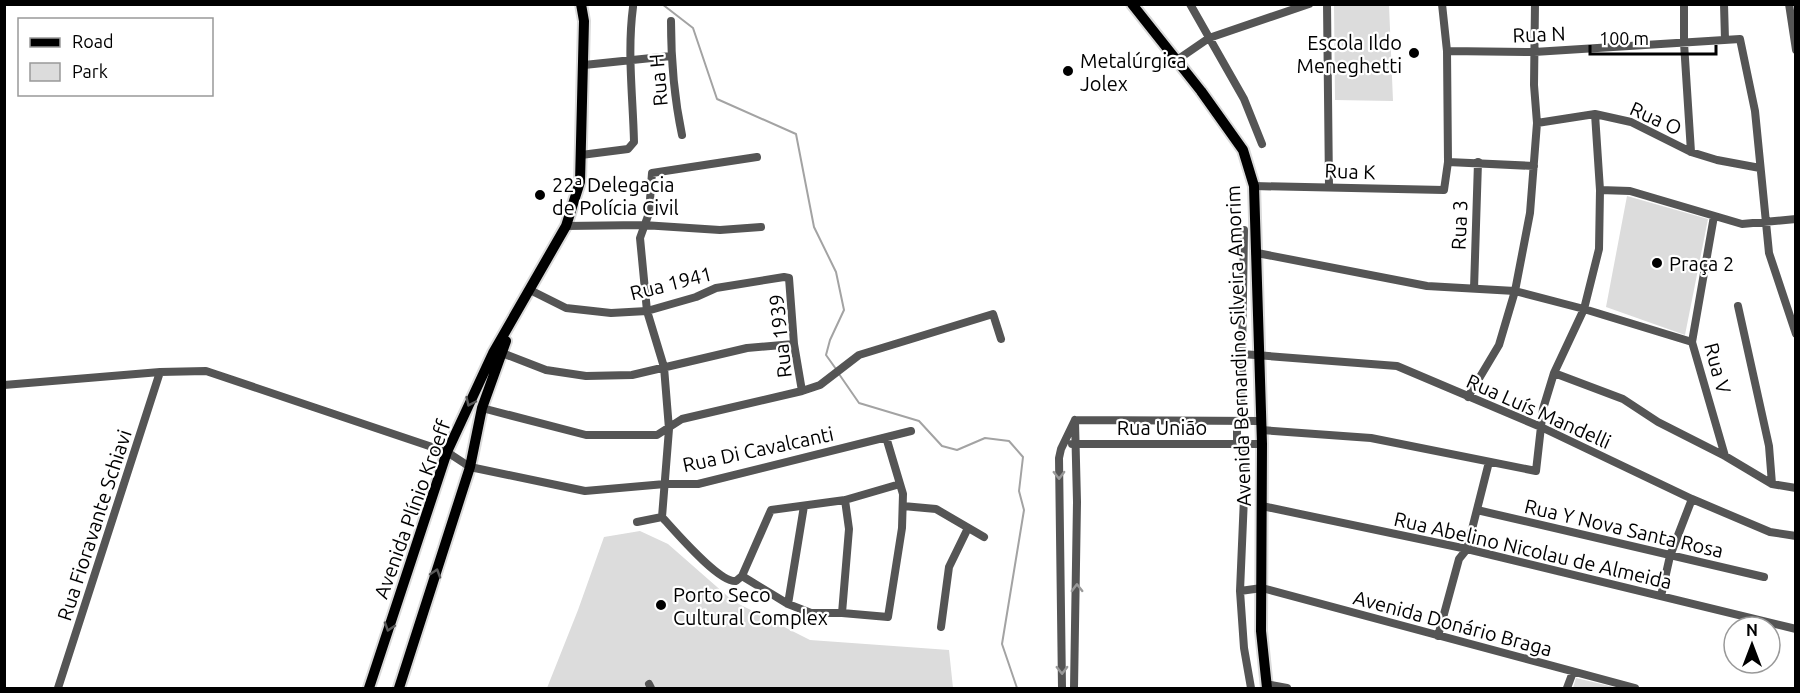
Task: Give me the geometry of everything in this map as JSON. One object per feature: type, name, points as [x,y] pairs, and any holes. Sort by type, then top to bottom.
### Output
[{"type":"main road","name":"Avenida Plínio Kroeff","points":[[369,688],[447,452],[515,313],[566,226],[580,182],[584,64],[584,21],[581,4]]},
{"type":"main road","name":"Avenida Plínio Kroeff","points":[[584,21],[590,4]]},
{"type":"main road","name":"Avenida Bernardino Silveira Amorim","points":[[1132,4],[1177,60],[1243,150],[1254,186],[1262,444],[1261,631],[1267,686]]},
{"type":"main road","name":"Avenida Plínio Kroeff","points":[[399,688],[470,467],[482,408],[515,313]]},
{"type":"street","points":[[1190,4],[1244,99],[1262,144]]},
{"type":"street","points":[[1177,60],[1209,38],[1309,4]]},
{"type":"street","points":[[1327,4],[1329,187]]},
{"type":"street","points":[[1442,4],[1447,51],[1448,162],[1534,166]]},
{"type":"street","points":[[1468,397],[1499,345],[1515,291],[1530,213],[1537,123],[1534,85],[1535,4]]},
{"type":"street","points":[[1684,4],[1684,43],[1691,152]]},
{"type":"street","points":[[1724,4],[1725,40]]},
{"type":"street","points":[[1789,4],[1796,50]]},
{"type":"street","points":[[581,155],[628,149],[634,142],[629,60],[633,7]]},
{"type":"street","name":"Rua H","points":[[671,21],[671,56],[682,135]]},
{"type":"street","name":"Rua N","points":[[1447,51],[1534,52],[1740,39],[1755,111],[1760,168]]},
{"type":"street","points":[[584,64],[671,56]]},
{"type":"street","points":[[1541,427],[1554,373],[1584,309],[1599,249],[1600,190],[1595,114]]},
{"type":"street","name":"Rua O","points":[[1537,123],[1595,114],[1631,122],[1691,152],[1717,160],[1760,168]]},
{"type":"street","points":[[757,157],[652,173],[649,213],[640,238],[647,311],[664,367],[669,429],[662,517],[694,552],[727,581],[739,579],[811,613],[888,617],[902,528],[903,494],[886,437]]},
{"type":"street","name":"Rua K","points":[[1254,186],[1444,190],[1448,162]]},
{"type":"street","name":"Rua 3","points":[[1474,289],[1478,162]]},
{"type":"street","points":[[1760,168],[1769,253],[1796,334]]},
{"type":"street","points":[[1600,190],[1630,191],[1742,224],[1796,219]]},
{"type":"street","name":"Rua V","points":[[1714,216],[1692,342],[1725,456]]},
{"type":"street","points":[[566,226],[644,225],[720,230],[761,227]]},
{"type":"street","points":[[1244,230],[1239,421],[1245,474],[1240,591],[1244,648],[1251,688]]},
{"type":"street","points":[[1257,253],[1427,286],[1515,291],[1584,309],[1692,342]]},
{"type":"street","name":"Rua 1941","points":[[530,290],[566,308],[611,313],[647,311],[696,297],[716,288],[789,278]]},
{"type":"street","name":"Rua 1939","points":[[789,278],[794,344],[802,391]]},
{"type":"street","points":[[1738,306],[1769,446],[1772,484]]},
{"type":"street","points":[[482,408],[586,435],[657,435],[682,419],[820,385],[859,355],[993,314],[1001,339]]},
{"type":"street","points":[[502,353],[546,370],[586,376],[632,375],[747,348],[794,344]]},
{"type":"street","name":"Rua Luís Mandelli","points":[[1242,354],[1392,365],[1541,427],[1692,499],[1770,532],[1796,536]]},
{"type":"street","points":[[4,385],[160,372],[206,371],[447,452],[470,467]]},
{"type":"street","name":"Rua Fioravante Schiavi","points":[[58,688],[160,372]]},
{"type":"street","points":[[1554,373],[1623,399],[1658,422],[1725,456],[1772,484],[1796,488]]},
{"type":"street","points":[[1074,688],[1077,612],[1075,420]]},
{"type":"street","points":[[1062,688],[1059,458],[1075,420]]},
{"type":"street","name":"Rua União","points":[[1075,420],[1239,421],[1426,447],[1536,471],[1541,427]]},
{"type":"street","name":"Rua Di Cavalcanti","points":[[470,467],[585,491],[665,484],[698,484],[910,431]]},
{"type":"street","name":"Rua União","points":[[1063,444],[1262,444]]},
{"type":"street","points":[[1438,636],[1459,559],[1467,549],[1489,462]]},
{"type":"street","points":[[739,579],[771,510],[845,500],[900,484]]},
{"type":"street","points":[[1661,596],[1670,556],[1692,499]]},
{"type":"street","points":[[842,613],[849,530],[845,500]]},
{"type":"street","points":[[788,604],[804,506]]},
{"type":"street","points":[[903,506],[936,509],[984,537]]},
{"type":"street","name":"Rua Abelino Nicolau de Almeida","points":[[1262,506],[1467,549],[1796,629]]},
{"type":"street","name":"Rua Y Nova Santa Rosa","points":[[1477,510],[1764,577]]},
{"type":"street","points":[[638,522],[662,517]]},
{"type":"street","points":[[941,627],[949,567],[968,528]]},
{"type":"street","points":[[1240,591],[1262,588]]},
{"type":"street","name":"Avenida Donário Braga","points":[[1262,588],[1635,688]]},
{"type":"street","points":[[1568,688],[1573,672]]},
{"type":"street","points":[[1267,686],[1287,688]]},
{"type":"green space","points":[[1334,5],[1389,5],[1393,101],[1335,100]]},
{"type":"green space","name":"Praça 2","points":[[1627,196],[1708,219],[1685,335],[1606,307]]},
{"type":"green space","name":"Porto Seco Cultural Complex","points":[[640,531],[668,544],[733,601],[810,640],[949,650],[953,688],[547,688],[604,537]]},
{"type":"green space","points":[[1576,678],[1618,688],[1573,688]]},
{"type":"waterway","points":[[662,4],[693,28],[717,99],[796,134],[814,227],[836,272],[844,310],[830,340],[826,355],[836,369]]},
{"type":"waterway","points":[[839,374],[859,403],[919,421],[942,446],[957,450],[985,438],[1009,441],[1023,457],[1019,491],[1024,510],[1002,644],[1017,688]]},
{"type":"place","name":"Escola Ildo Meneghetti","points":[[1414,53]]},
{"type":"place","name":"Metalúrgica Jolex","points":[[1068,71]]},
{"type":"place","name":"22ª Delegacia de Polícia Civil","points":[[540,195]]},
{"type":"place","name":"Praça 2","points":[[1657,263]]},
{"type":"place","name":"Porto Seco Cultural Complex","points":[[661,605]]}]
